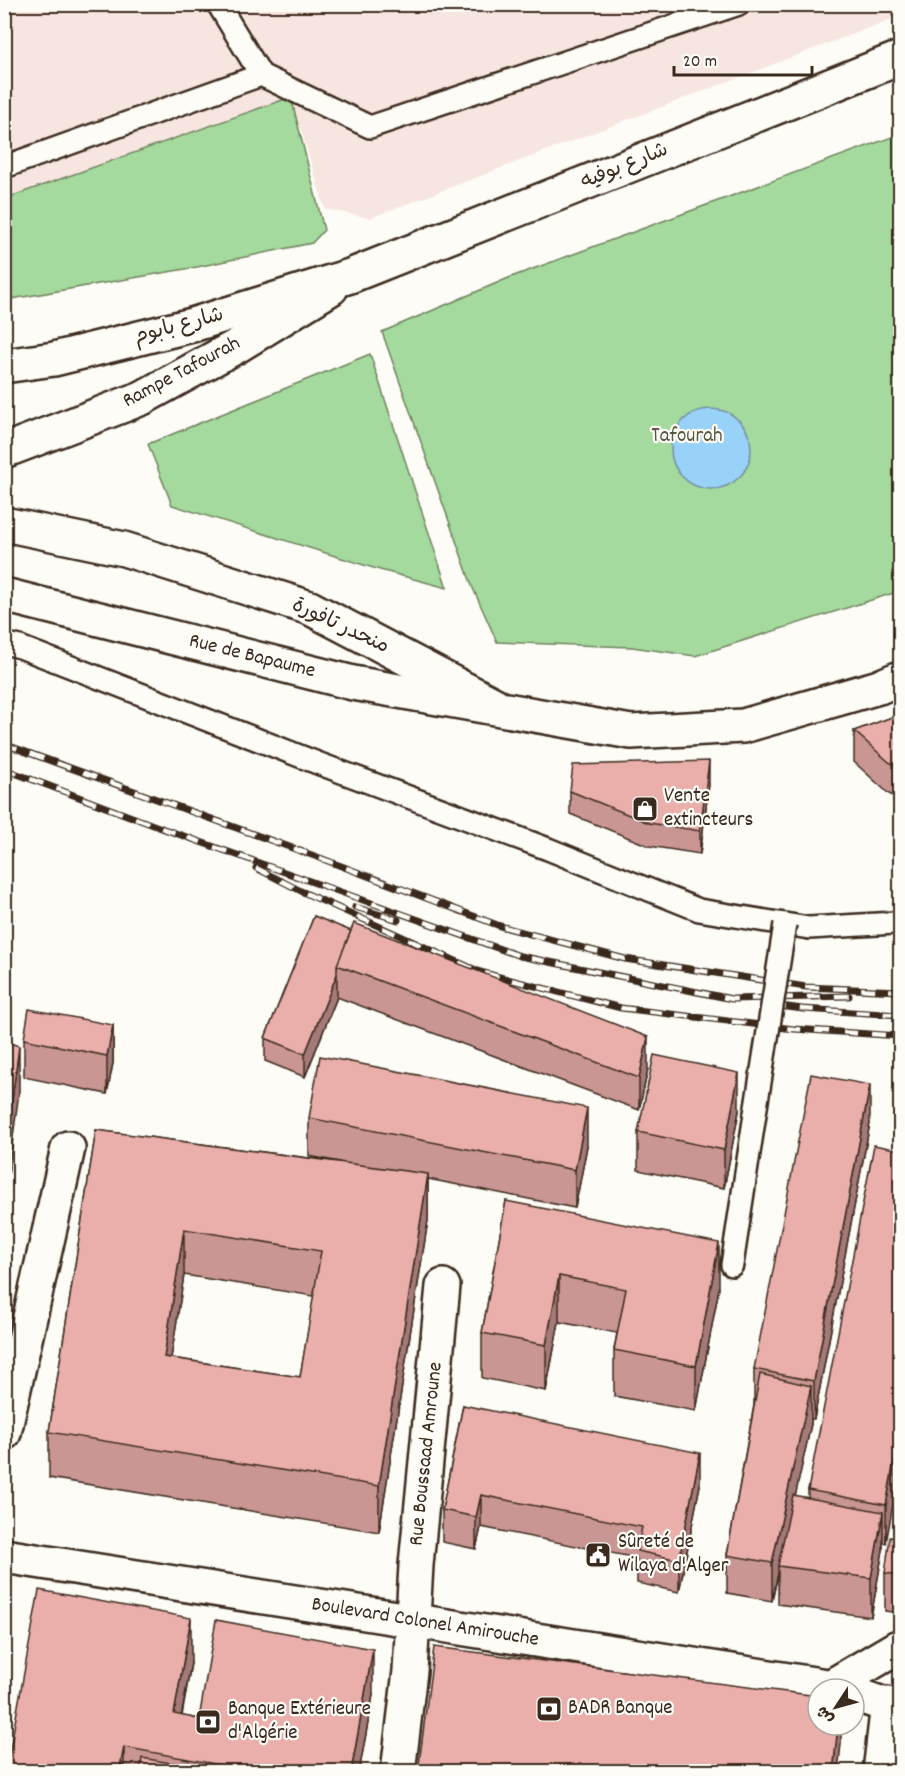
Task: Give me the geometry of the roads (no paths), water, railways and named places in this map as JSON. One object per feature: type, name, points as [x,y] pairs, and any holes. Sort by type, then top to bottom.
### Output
[{"type":"main road","name":"شارع بوفيه","points":[[350,276],[900,58]]},
{"type":"main road","name":"شارع بابوم","points":[[4,366],[54,359],[192,325],[350,276]]},
{"type":"main road","name":"Rampe Tafourah","points":[[4,451],[142,398],[237,345],[350,276]]},
{"type":"main road","name":"منحدر تافورة","points":[[4,524],[124,549],[310,608],[502,708]]},
{"type":"main road","name":"Rue de Bapaume","points":[[4,595],[353,683],[631,732],[743,726],[879,687],[900,678]]},
{"type":"main road","points":[[4,1433],[68,1148]]},
{"type":"main road","name":"Rue Boussaad Amroune","points":[[398,1772],[410,1671],[416,1564],[443,1287]]},
{"type":"main road","name":"Boulevard Colonel Amirouche","points":[[4,1556],[806,1684]]},
{"type":"main road","points":[[860,1677],[900,1647]]},
{"type":"main road","name":"Boulevard Colonel Amirouche","points":[[866,1696],[896,1704]]},
{"type":"main road","points":[[880,1772],[896,1704]]},
{"type":"lane","points":[[218,4],[261,75],[370,127],[739,4]]},
{"type":"lane","points":[[4,166],[261,75]]},
{"type":"lane","points":[[4,643],[20,647],[320,764],[548,849],[699,910],[809,928],[895,923]]},
{"type":"lane","points":[[732,1265],[785,924]]},
{"type":"water","points":[[711,409],[726,412],[739,421],[748,434],[751,449],[748,464],[739,477],[726,486],[711,489],[696,486],[683,477],[674,464],[671,449],[674,434],[683,421],[696,412]]},
{"type":"railway","points":[[4,744],[320,858],[500,926],[625,959],[806,987],[900,991]]},
{"type":"railway","points":[[4,769],[164,829],[520,956],[732,999],[849,996]]},
{"type":"railway","points":[[256,868],[303,892],[480,972],[621,1008],[794,1029],[900,1036]]},
{"type":"railway","points":[[355,907],[398,920]]},
{"type":"railway","points":[[772,1005],[900,1015]]},
{"type":"place","name":"Vente extincteurs","points":[[645,809]]},
{"type":"place","name":"Sûreté de Wilaya d'Alger","points":[[598,1555]]},
{"type":"place","name":"BADR Banque","points":[[549,1709]]},
{"type":"place","name":"Banque Extérieure d'Algérie","points":[[208,1722]]},
{"type":"park label","name":"Tafourah","points":[[687,437]]}]
